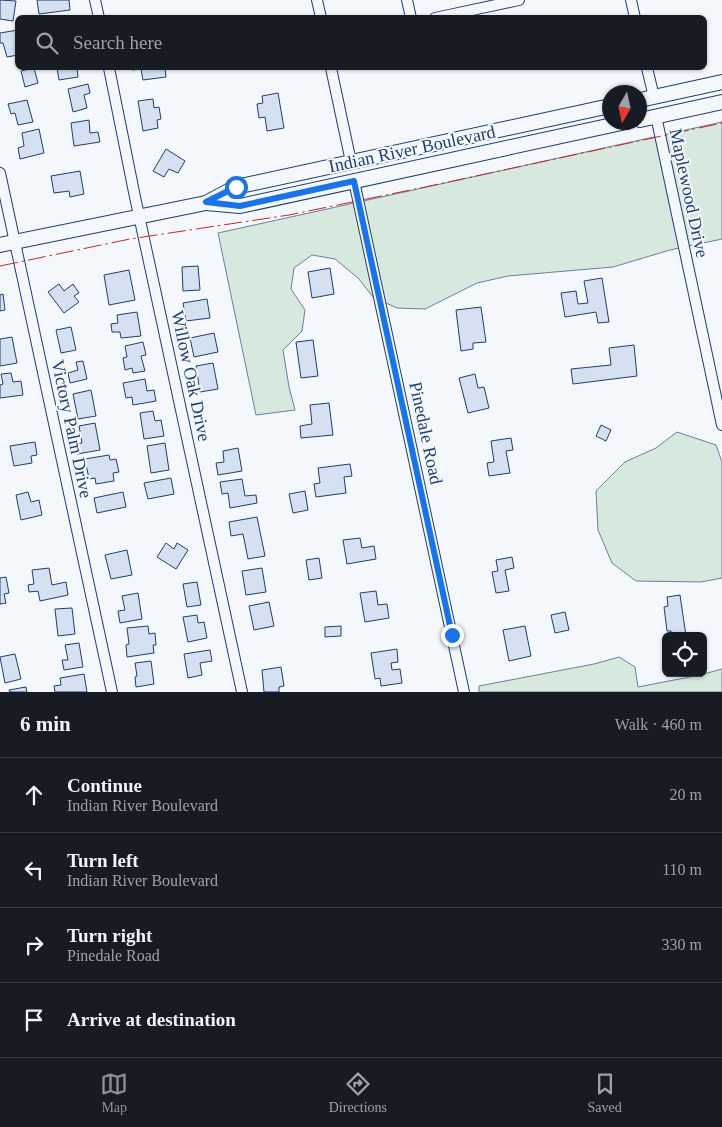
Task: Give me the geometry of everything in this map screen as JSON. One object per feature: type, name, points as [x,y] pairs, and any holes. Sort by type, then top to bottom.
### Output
[{"type":"main road","points":[[647,98],[722,82]]},
{"type":"main road","points":[[656,116],[664,101],[677,92]]},
{"type":"main road","points":[[647,109],[654,97]]},
{"type":"main road","points":[[647,118],[722,102]]},
{"type":"main road","name":"Indian River Boulevard","points":[[0,245],[206,202],[236,187],[602,108]]},
{"type":"main road","name":"Indian River Boulevard","points":[[206,202],[240,206],[602,127]]},
{"type":"street","points":[[95,0],[98,15]]},
{"type":"street","points":[[317,0],[320,15]]},
{"type":"street","points":[[407,0],[410,15]]},
{"type":"street","points":[[449,15],[519,0]]},
{"type":"street","points":[[632,0],[635,15]]},
{"type":"street","name":"Willow Oak Drive","points":[[109,70],[242,692]]},
{"type":"street","points":[[331,70],[351,162]]},
{"type":"street","points":[[647,70],[654,97]]},
{"type":"street","name":"Maplewood Drive","points":[[656,116],[722,424]]},
{"type":"street","name":"Victory Palm Drive","points":[[0,173],[112,692]]},
{"type":"street","name":"Pinedale Road","points":[[354,181],[464,692]]},
{"type":"shaded area","points":[[722,122],[722,239],[670,250],[613,267],[508,276],[477,283],[425,309],[397,308],[373,297],[358,278],[335,259],[312,255],[294,268],[291,289],[305,310],[302,331],[283,350],[295,410],[256,415],[218,233]]},
{"type":"shaded area","points":[[677,432],[716,445],[722,462],[722,578],[701,582],[636,581],[612,563],[598,530],[596,491],[625,462],[656,448]]},
{"type":"shaded area","points":[[619,657],[635,667],[638,687],[690,677],[707,677],[707,673],[722,669],[722,692],[479,692],[479,686],[594,664]]},
{"type":"building","points":[[0,0],[16,1],[13,21],[0,19]]},
{"type":"building","points":[[37,0],[69,0],[70,10],[39,14]]},
{"type":"building","points":[[15,30],[15,56],[7,57],[3,43],[0,43],[0,33]]},
{"type":"building","points":[[35,70],[38,83],[25,87],[21,71]]},
{"type":"building","points":[[57,70],[77,70],[78,77],[59,80]]},
{"type":"building","points":[[141,70],[165,70],[166,77],[143,80]]},
{"type":"building","points":[[88,84],[90,93],[84,95],[87,108],[73,112],[68,89]]},
{"type":"building","points":[[278,93],[284,128],[267,131],[265,117],[259,118],[257,104],[263,103],[262,96]]},
{"type":"building","points":[[153,99],[154,108],[159,107],[161,119],[157,120],[158,128],[143,131],[138,101]]},
{"type":"building","points":[[27,100],[33,122],[18,125],[15,113],[11,114],[8,104]]},
{"type":"building","points":[[89,120],[90,133],[98,132],[100,142],[74,146],[71,123]]},
{"type":"building","points":[[39,129],[44,153],[20,159],[18,148],[24,146],[22,133]]},
{"type":"building","points":[[166,149],[185,161],[178,173],[169,169],[164,177],[153,171]]},
{"type":"building","points":[[80,171],[84,194],[70,197],[69,191],[54,193],[51,176]]},
{"type":"building","points":[[198,266],[200,290],[183,291],[182,267]]},
{"type":"building","points":[[330,268],[334,294],[312,298],[308,272]]},
{"type":"building","points":[[129,270],[135,300],[109,305],[104,275]]},
{"type":"building","points":[[602,278],[609,322],[598,323],[596,312],[565,317],[561,293],[576,291],[578,304],[588,303],[584,281]]},
{"type":"building","points":[[59,284],[64,291],[73,284],[79,293],[74,296],[79,302],[64,313],[48,292]]},
{"type":"building","points":[[3,294],[5,310],[0,311],[0,295]]},
{"type":"building","points":[[207,299],[210,318],[186,321],[183,303]]},
{"type":"building","points":[[481,307],[486,342],[473,343],[473,349],[461,351],[456,310]]},
{"type":"building","points":[[137,312],[141,336],[121,338],[120,332],[112,332],[111,324],[118,323],[117,315]]},
{"type":"building","points":[[71,327],[76,350],[61,353],[56,330]]},
{"type":"building","points":[[214,333],[218,352],[194,357],[190,338]]},
{"type":"building","points":[[12,337],[17,363],[0,366],[0,339]]},
{"type":"building","points":[[313,340],[318,376],[301,378],[296,342]]},
{"type":"building","points":[[143,342],[146,355],[141,356],[145,371],[133,373],[132,368],[125,370],[123,358],[127,357],[125,346]]},
{"type":"building","points":[[634,345],[637,376],[573,384],[571,369],[611,365],[609,348]]},
{"type":"building","points":[[83,361],[87,379],[70,383],[68,373],[78,370],[76,362]]},
{"type":"building","points":[[213,363],[218,389],[200,392],[196,366]]},
{"type":"building","points":[[11,373],[13,382],[21,381],[23,395],[0,398],[0,385],[3,384],[1,374]]},
{"type":"building","points":[[475,374],[478,388],[484,387],[489,408],[468,413],[459,378]]},
{"type":"building","points":[[145,379],[147,391],[154,390],[156,401],[133,405],[132,397],[126,398],[123,383]]},
{"type":"building","points":[[91,390],[96,416],[78,419],[73,394]]},
{"type":"building","points":[[329,403],[333,435],[301,438],[300,426],[312,424],[310,405]]},
{"type":"building","points":[[153,411],[155,421],[161,420],[164,436],[144,439],[140,413]]},
{"type":"building","points":[[95,423],[100,450],[77,454],[76,444],[82,443],[79,426]]},
{"type":"building","points":[[601,425],[611,430],[606,441],[596,436]]},
{"type":"building","points":[[511,438],[513,450],[506,451],[510,473],[489,476],[487,463],[494,462],[491,441]]},
{"type":"building","points":[[35,442],[37,455],[31,456],[32,463],[14,466],[10,446]]},
{"type":"building","points":[[165,443],[169,470],[151,473],[147,446]]},
{"type":"building","points":[[238,448],[242,471],[218,475],[216,463],[224,462],[223,451]]},
{"type":"building","points":[[109,455],[110,460],[116,459],[119,472],[113,473],[114,481],[96,484],[95,478],[89,479],[85,459]]},
{"type":"building","points":[[350,464],[352,476],[344,477],[346,493],[316,497],[314,484],[320,483],[318,468]]},
{"type":"building","points":[[171,478],[174,494],[148,499],[144,483]]},
{"type":"building","points":[[242,479],[245,496],[256,495],[257,503],[230,508],[228,493],[222,494],[220,482]]},
{"type":"building","points":[[305,491],[308,510],[293,513],[289,494]]},
{"type":"building","points":[[28,492],[31,502],[39,500],[42,515],[21,520],[16,495]]},
{"type":"building","points":[[123,492],[126,507],[97,513],[94,498]]},
{"type":"building","points":[[257,517],[265,556],[248,559],[243,534],[231,536],[229,522]]},
{"type":"building","points":[[360,538],[362,548],[374,546],[376,559],[347,564],[343,540]]},
{"type":"building","points":[[166,543],[174,549],[177,543],[188,550],[176,569],[157,557]]},
{"type":"building","points":[[127,550],[132,575],[111,579],[105,555]]},
{"type":"building","points":[[512,557],[514,568],[505,570],[509,591],[496,593],[492,572],[498,571],[496,560]]},
{"type":"building","points":[[319,558],[322,578],[309,580],[306,560]]},
{"type":"building","points":[[49,568],[52,585],[66,582],[68,595],[40,601],[38,591],[29,592],[28,585],[34,584],[32,570]]},
{"type":"building","points":[[262,568],[266,592],[246,595],[242,571]]},
{"type":"building","points":[[6,577],[9,593],[4,594],[6,603],[0,604],[0,578]]},
{"type":"building","points":[[197,582],[201,605],[187,607],[183,584]]},
{"type":"building","points":[[376,591],[378,605],[387,604],[389,618],[365,622],[360,593]]},
{"type":"building","points":[[138,593],[142,619],[120,623],[118,611],[125,610],[122,596]]},
{"type":"building","points":[[680,595],[685,632],[667,631],[664,607],[668,606],[667,597]]},
{"type":"building","points":[[269,602],[274,626],[254,630],[249,606]]},
{"type":"building","points":[[72,608],[75,634],[58,636],[55,609]]},
{"type":"building","points":[[565,612],[569,630],[555,633],[551,615]]},
{"type":"building","points":[[197,615],[198,623],[204,622],[207,638],[188,642],[183,617]]},
{"type":"building","points":[[148,626],[149,634],[155,633],[156,645],[153,645],[154,653],[127,657],[126,645],[129,644],[127,628]]},
{"type":"building","points":[[341,626],[341,636],[325,637],[325,627]]},
{"type":"building","points":[[525,626],[531,656],[509,661],[503,630]]},
{"type":"building","points":[[79,643],[83,667],[64,670],[62,660],[68,660],[65,645]]},
{"type":"building","points":[[397,649],[398,662],[391,663],[392,670],[400,669],[402,683],[381,686],[380,678],[375,679],[371,653]]},
{"type":"building","points":[[210,650],[212,661],[200,663],[202,675],[188,678],[184,654]]},
{"type":"building","points":[[15,654],[21,679],[5,683],[0,657]]},
{"type":"building","points":[[151,661],[154,684],[136,687],[135,663]]},
{"type":"building","points":[[281,667],[284,686],[279,687],[279,692],[264,692],[262,670]]},
{"type":"building","points":[[84,674],[87,692],[55,692],[54,686],[61,685],[60,678]]},
{"type":"building","points":[[26,687],[27,692],[10,692],[9,690]]},
{"type":"power","points":[[0,266],[130,239],[289,215],[722,123]]},
{"type":"route","points":[[236,187],[206,202],[240,206],[354,181],[452,635]]}]
